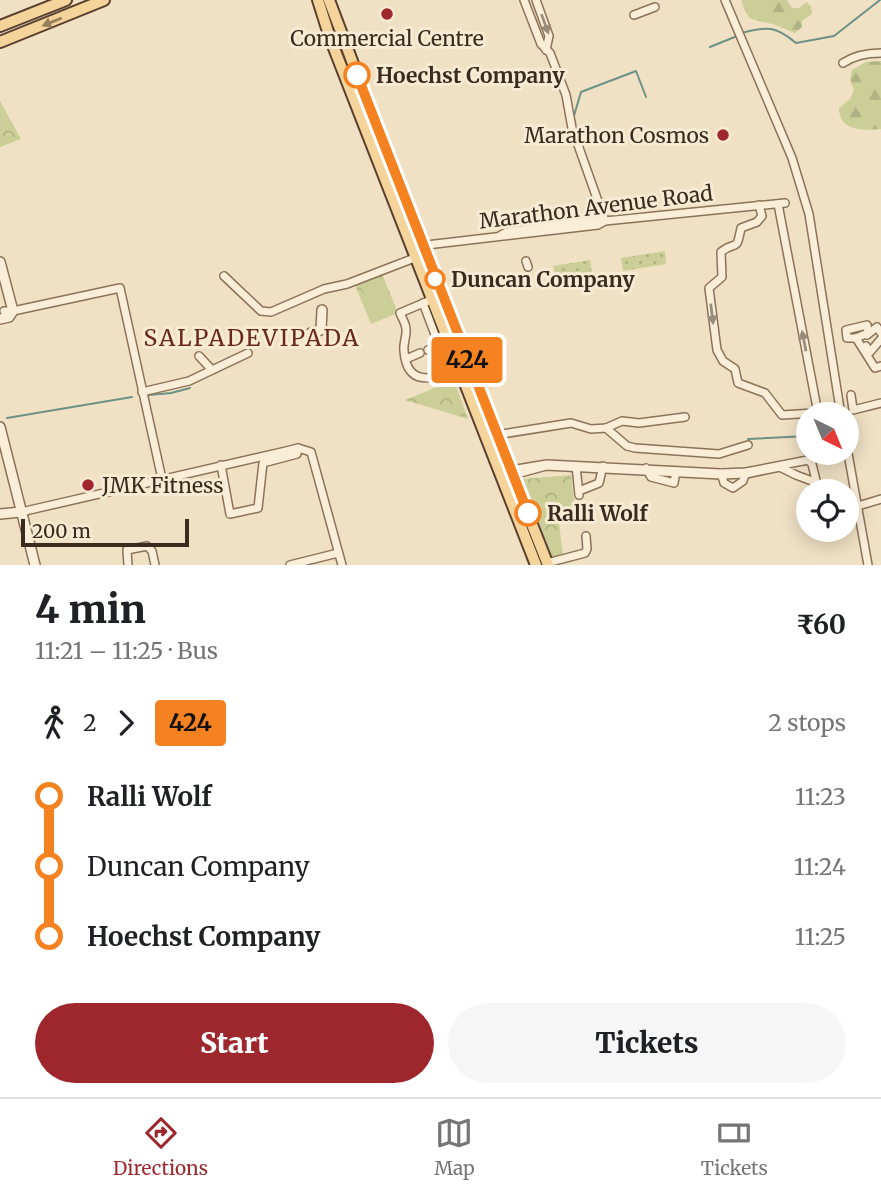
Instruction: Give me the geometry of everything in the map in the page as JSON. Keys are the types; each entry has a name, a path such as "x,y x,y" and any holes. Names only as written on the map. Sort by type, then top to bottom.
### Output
{"main road":[{"path":"0,26 66,0"},
{"path":"0,42 104,0"},
{"path":"323,1 330,38 512,473 543,564"},
{"path":"417,246 417,257 428,301 443,340 460,370 543,564"}],"street":[{"path":"524,0 541,44 566,95 572,128 604,221"},
{"path":"536,0 549,36 546,50"},
{"path":"725,0 792,158 809,214 818,257 839,402"},
{"path":"634,15 655,8"},
{"path":"843,63 865,53 881,53"},
{"name":"Marathon Avenue Road","path":"417,246 597,219 604,221 781,203 779,213"},
{"path":"759,205 762,216"},
{"path":"779,213 817,408 814,413 778,413 765,393 737,383 735,369 723,361 717,350 709,291 711,285 722,277 720,252 736,246 740,242 741,228 753,224 762,216 779,213"},
{"path":"224,276 261,311 271,312 324,289 347,284 417,257"},
{"path":"0,263 4,314"},
{"path":"0,284 6,306 4,314"},
{"path":"4,314 120,288 162,479"},
{"path":"428,301 400,313 407,331 404,341 410,370 426,379 460,370"},
{"path":"311,332 321,330 322,310"},
{"path":"859,340 877,327 881,333"},
{"path":"859,340 869,352 881,339"},
{"path":"406,359 443,340"},
{"path":"859,340 874,368 881,366"},
{"path":"142,392 189,381 247,353"},
{"path":"199,356 212,370"},
{"path":"851,395 853,410 881,402"},
{"path":"496,435 571,423 591,429 606,428 622,421 639,424 685,416"},
{"path":"0,427 36,565"},
{"path":"606,428 627,446 635,448 719,454 748,445"},
{"path":"221,465 230,514 258,508 263,463 297,454 298,448"},
{"path":"0,514 21,512 298,448 311,452 342,565"},
{"path":"512,473 544,466 746,473 808,460 813,466 816,480 793,474 781,466"},
{"path":"576,467 579,494 598,483 603,467"},
{"path":"646,469 651,477 674,487 676,471"},
{"path":"721,474 724,483 733,488 743,481 746,473"},
{"path":"859,506 881,499"},
{"path":"859,512 868,565"},
{"path":"543,564 585,553 586,536"},
{"path":"128,565 127,550 147,546 152,551 155,565"},
{"path":"290,565 338,554"}],"green space":[{"path":"741,0 787,0 792,8 799,8 806,2 811,6 812,14 802,21 802,27 795,33 750,18"},
{"path":"881,61 881,129 853,128 843,121 839,108 850,99 854,90 850,79 852,70 866,62"},
{"path":"0,101 21,139 0,147"},
{"path":"665,251 666,264 623,271 621,258"},
{"path":"590,260 592,274 556,280 553,266"},
{"path":"382,274 398,313 371,324 355,285"},
{"path":"382,278 396,311 375,320 361,287"},
{"path":"454,380 468,419 405,400"},
{"path":"571,475 575,510 558,514 563,556 552,557 523,479"}],"waterway":[{"path":"742,33 771,29 783,33 796,43 834,36 880,0"},
{"path":"710,47 737,36"},
{"path":"573,119 581,92 636,71 646,97"},
{"path":"149,395 190,388"},
{"path":"7,418 132,397"},
{"path":"748,439 796,437"}],"bus line":[{"name":"424","path":"357,75 528,513"}],"place":[{"name":"Commercial Centre","path":"387,14"},
{"name":"Hoechst Company","path":"357,75"},
{"name":"Marathon Cosmos","path":"723,135"},
{"name":"Duncan Company","path":"435,279"},
{"name":"JMK Fitness","path":"88,485"},
{"name":"Ralli Wolf","path":"528,513"}],"district":[{"name":"SALPADEVIPADA","path":"252,337"}]}
